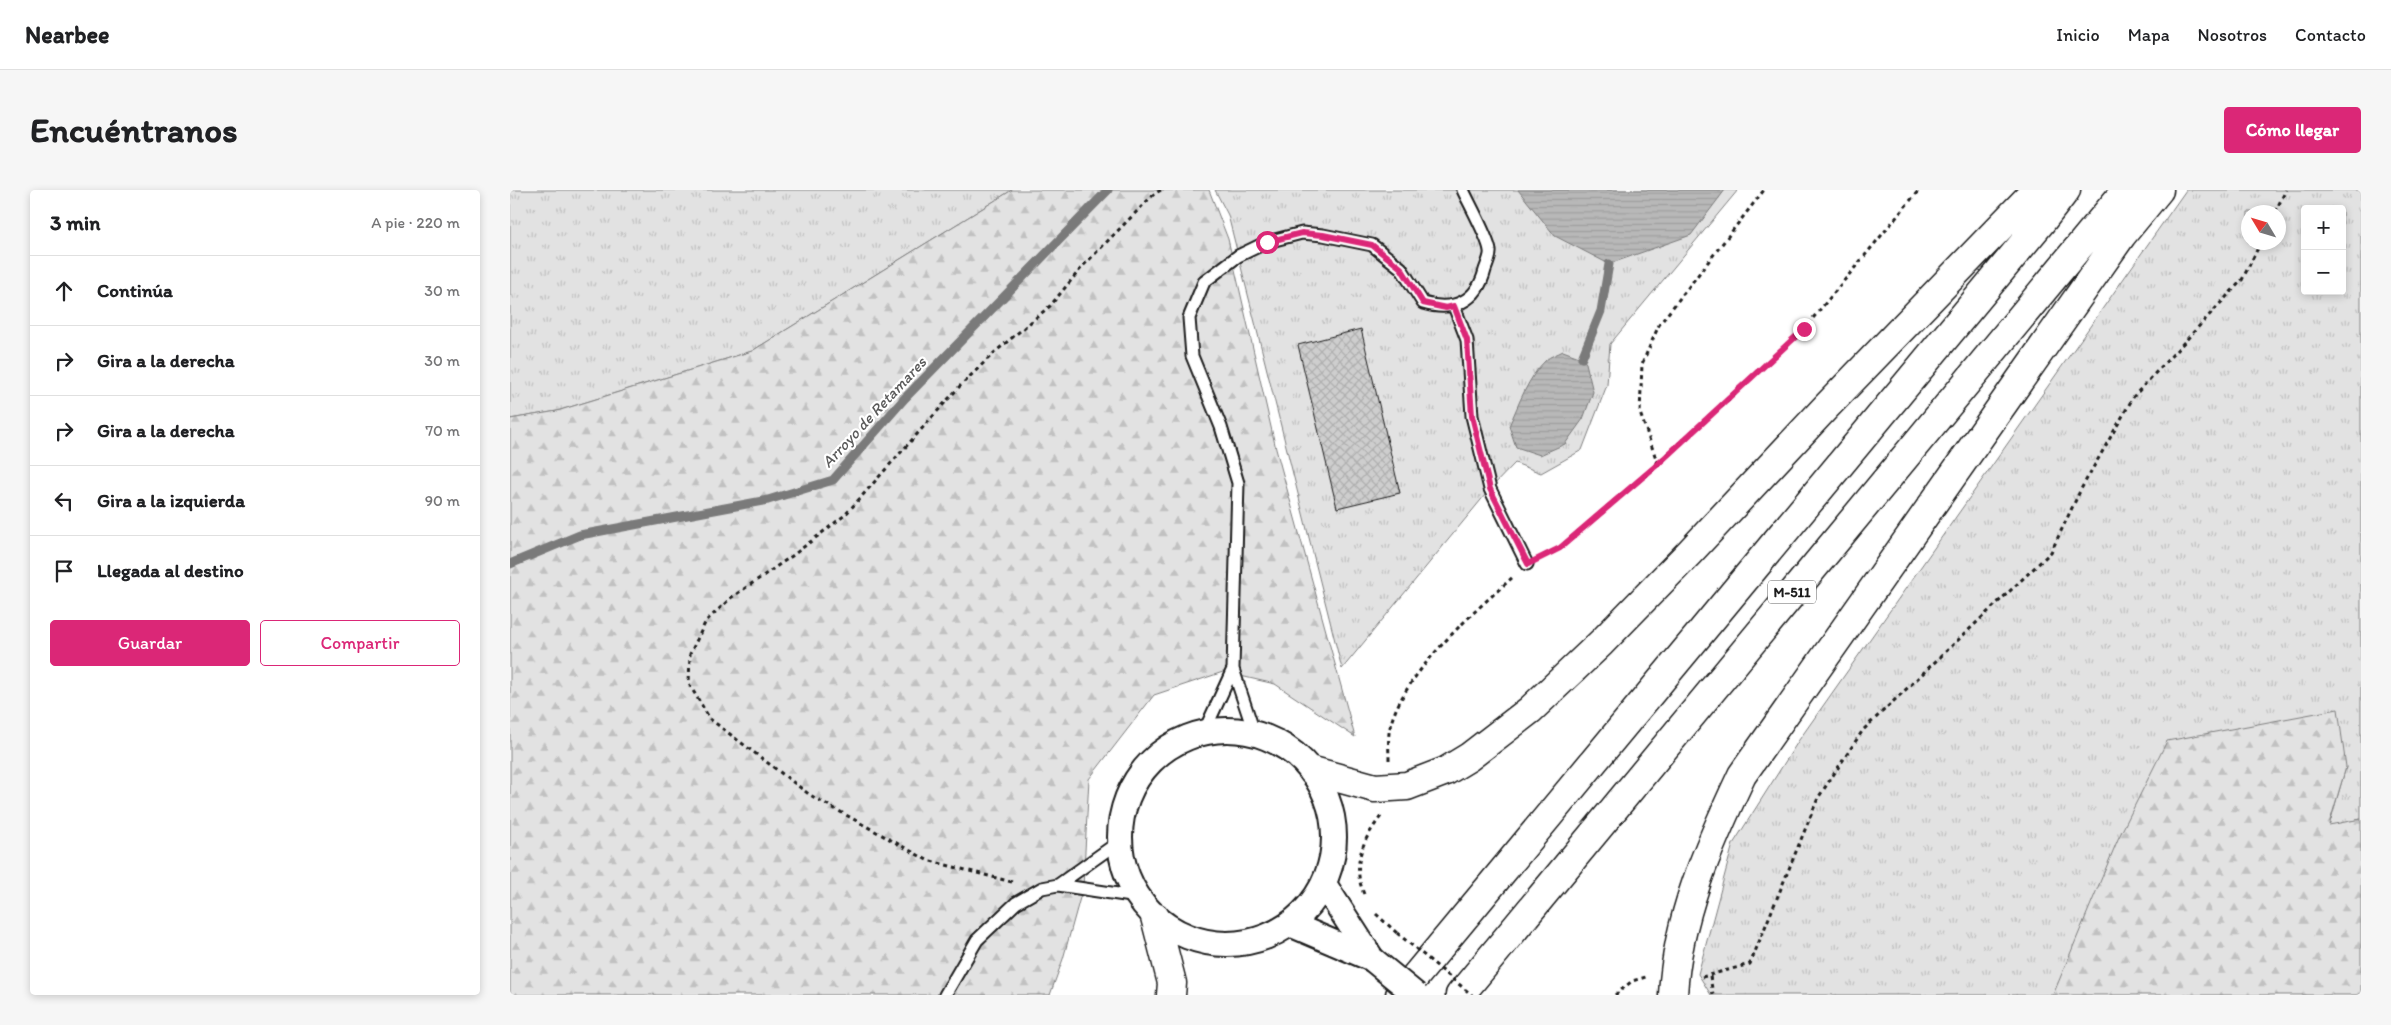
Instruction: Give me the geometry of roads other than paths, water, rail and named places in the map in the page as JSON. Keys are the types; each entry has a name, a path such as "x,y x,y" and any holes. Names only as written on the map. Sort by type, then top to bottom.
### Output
{"highway":[{"path":"1313,771 1359,785 1389,788 1407,786 1427,779 1469,757 1530,710 1565,679 1689,553 1826,407 2036,190"},
{"name":"M-511","path":"1400,995 2066,190"},
{"name":"M-511","path":"1460,995 2126,190"},
{"path":"1674,988 1690,896 1716,828 1742,775 2122,235 2159,190"},
{"path":"1147,907 1172,983 1172,995"}],"street":[{"path":"1229,729 1254,732 1287,747 1313,771 1327,797 1335,826 1334,856 1324,884 1310,906 1290,924 1269,936 1246,943 1221,944 1197,940 1175,931 1147,907 1129,879 1120,841 1122,816 1129,793 1142,771 1160,754 1180,740 1204,732 1229,729"},
{"path":"1324,884 1372,959"},
{"path":"1290,924 1372,959 1416,995"}],"lane":[{"path":"1254,732 1233,669 1238,483 1221,427 1192,356 1189,318 1204,282 1238,256 1267,242 1302,233 1323,235 1372,245 1401,268 1423,303 1446,308 1454,306 1468,299 1483,277 1490,251 1463,190"},
{"path":"1454,306 1467,340 1472,416 1490,489 1528,564"},
{"path":"1204,732 1233,669"},
{"path":"1058,886 1120,841"},
{"path":"945,995 977,940 1016,903 1042,888 1058,886 1147,907"}],"waterway":[{"name":"Arroyo de Retamares","path":"510,564 580,535 768,500 833,480 905,398 1108,190"},
{"path":"1582,358 1601,311 1609,264"}]}
